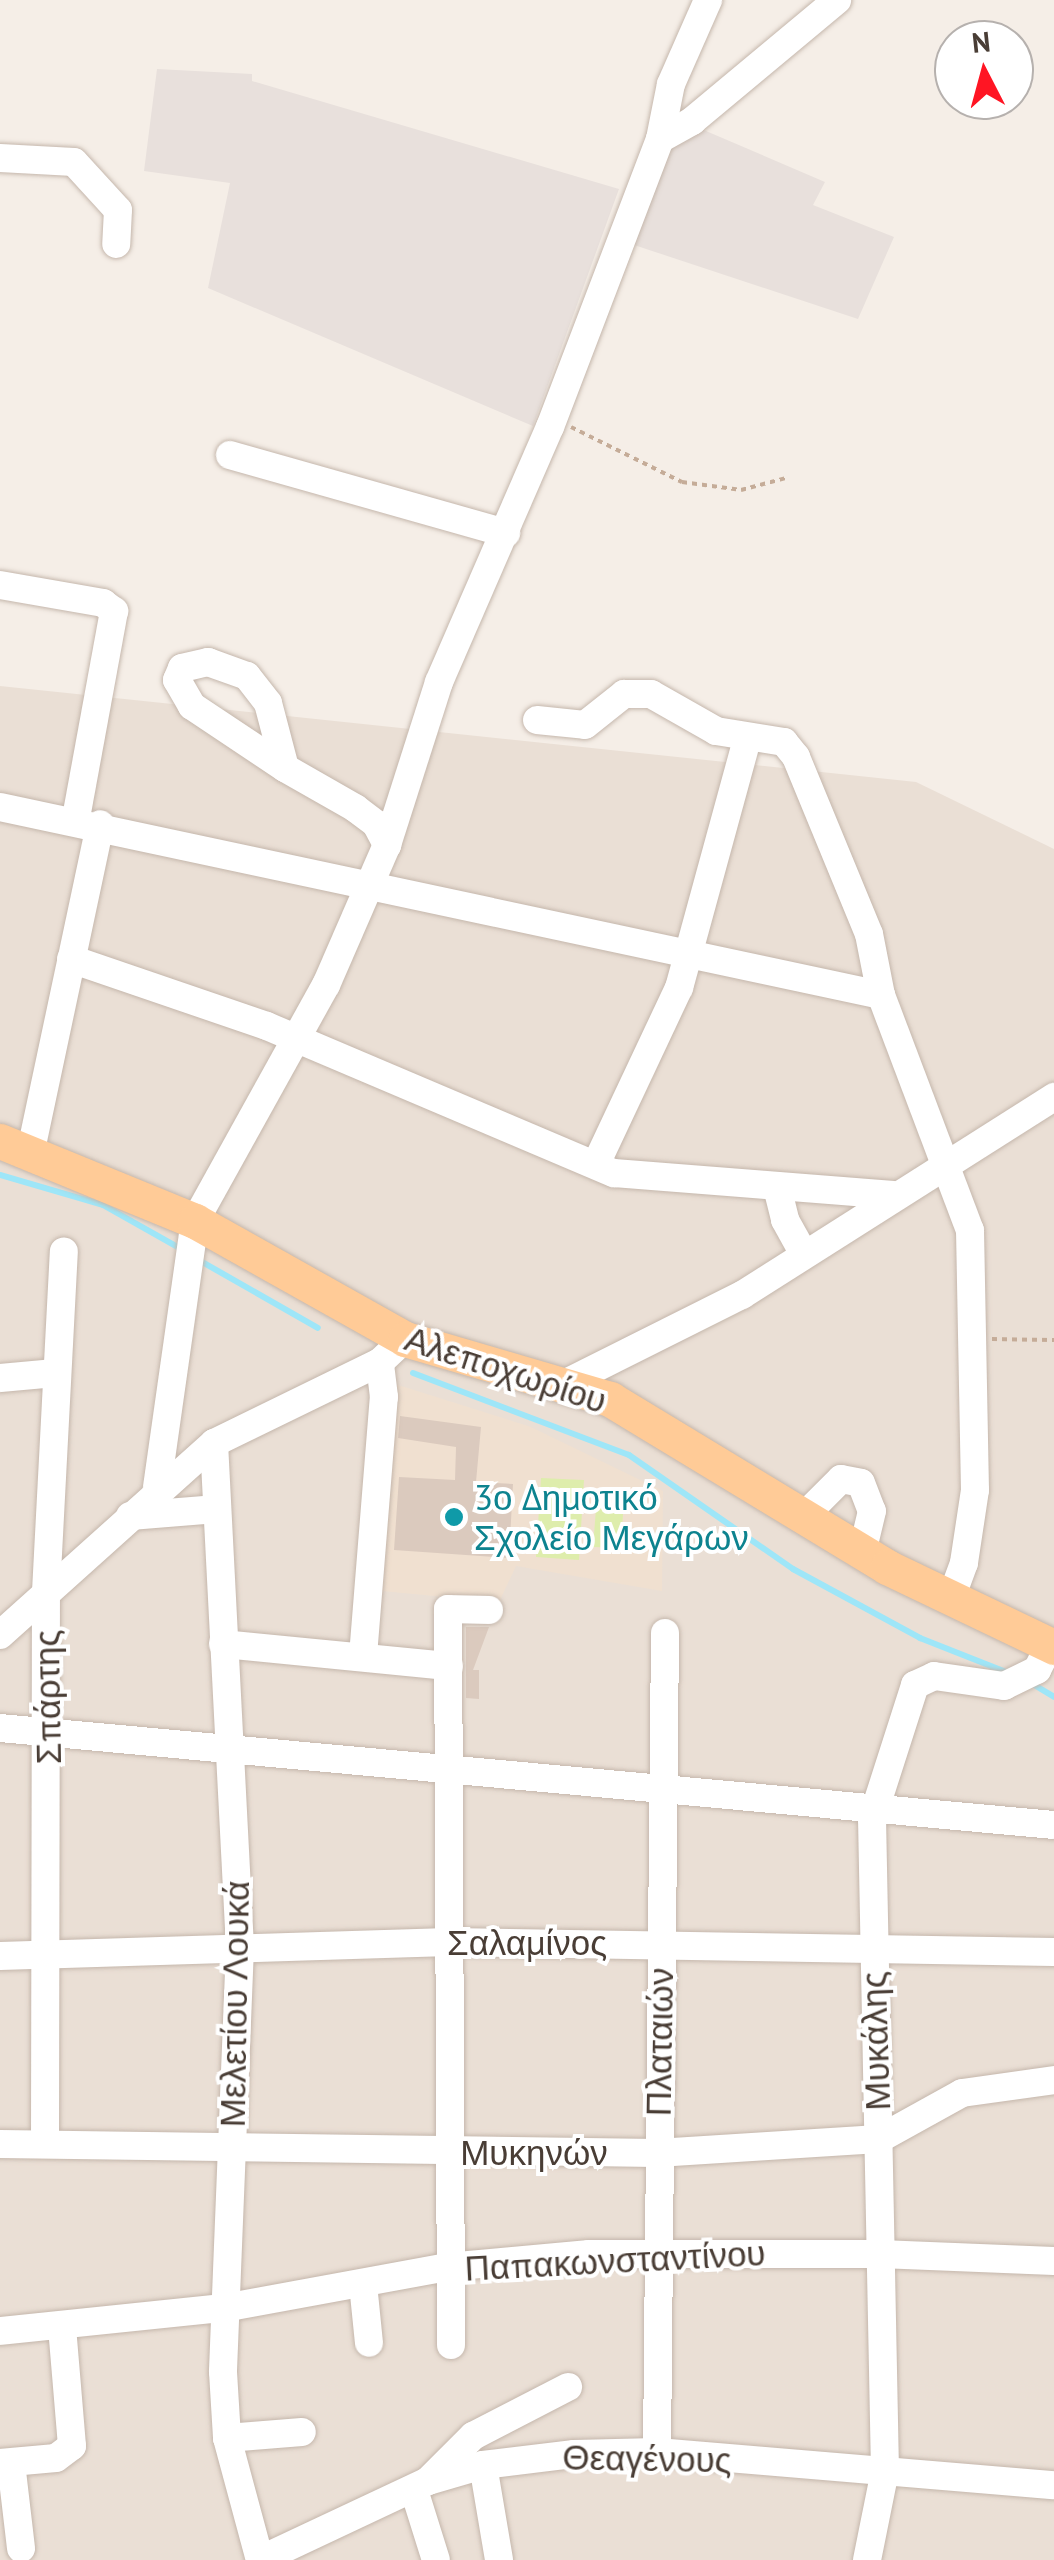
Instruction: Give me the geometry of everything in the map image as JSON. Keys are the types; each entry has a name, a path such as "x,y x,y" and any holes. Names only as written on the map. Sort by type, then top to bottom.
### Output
{"main road":[{"name":"Αλεποχωρίου","path":"15,1145 193,1226 392,1350 566,1383 681,1438 862,1553 950,1601 1052,1646"}],"street":[{"path":"660,140 692,121 837,0"},
{"path":"158,1487 184,1264 193,1226 334,969 366,885 387,845 439,682 553,419 660,140 671,84 705,1"},
{"path":"0,158 74,162 118,210 116,244"},
{"path":"230,455 506,533"},
{"path":"0,585 103,603 114,611 71,959 15,1145"},
{"path":"537,720 584,725 612,701 637,692 747,739 790,748 869,934 881,995 970,1230 973,1521 950,1601"},
{"path":"596,1164 668,1016 747,739"},
{"path":"285,768 355,808 376,824 387,845"},
{"path":"0,807 88,822 881,995"},
{"path":"71,959 294,1040 636,1177 894,1195"},
{"path":"566,1383 742,1294 1054,1097"},
{"path":"777,1186 804,1254"},
{"name":"Σπάρτης","path":"45,2144 49,1950 46,1592 64,1252"},
{"path":"0,1635 158,1487 214,1443 392,1350"},
{"path":"363,1656 384,1397 392,1350"},
{"path":"0,1378 55,1374"},
{"name":"Μελετίου Λουκά","path":"214,1443 240,1946 224,2308 227,2438 260,2560"},
{"path":"802,1518 840,1479 861,1483 872,1511 862,1553"},
{"path":"130,1516 217,1509"},
{"path":"451,2345 448,1610 489,1610"},
{"name":"Πλαταιών","path":"658,2452 657,2153 666,1632"},
{"path":"224,1644 449,1666"},
{"name":"Μυκάλης","path":"867,2560 885,2471 869,1848 876,1804 915,1685 934,1676 1004,1686 1036,1670 1052,1646"},
{"path":"0,1728 876,1804 1054,1824"},
{"name":"Σαλαμίνος","path":"0,1956 49,1950 660,1941 871,1950 1054,1952"},
{"name":"Μυκηνών","path":"0,2144 657,2153 879,2139 962,2093 1054,2080"},
{"name":"Παπακωνσταντίνου","path":"0,2331 224,2308 448,2267 658,2250 1054,2262"},
{"path":"363,2284 369,2343"},
{"path":"21,2548 6,2463 56,2458 72,2446 62,2326"},
{"path":"436,2560 421,2485 473,2436 568,2387"},
{"path":"227,2438 302,2432"},
{"name":"Θεαγένους","path":"260,2560 421,2485 482,2465 658,2452 1054,2484"},
{"path":"482,2465 499,2560"}],"path":[{"path":"553,419 628,450 682,482 741,490 786,478"},
{"path":"972,1339 1054,1340"}],"shaded area":[{"path":"157,69 252,74 252,81 619,189 533,426 208,288 230,183 144,171"},
{"path":"699,128 825,182 813,205 894,237 858,319 628,243 662,151"},
{"path":"0,686 916,782 1054,849 1054,2560 0,2560"},
{"path":"395,1384 531,1427 663,1491 662,1591 516,1566 499,1602 382,1591"}],"green space":[{"path":"541,1478 584,1480 579,1560 536,1557"},
{"path":"597,1496 624,1497 621,1548 593,1547"}],"building":[{"name":"3ο Δημοτικό Σχολείο Μεγάρων","path":"400,1416 481,1427 476,1482 513,1484 509,1558 394,1550 399,1477 455,1480 456,1447 398,1438"},
{"path":"466,1627 489,1627 473,1670 479,1670 479,1699 466,1698"}],"waterway":[{"path":"0,1175 103,1205 183,1250"},
{"path":"197,1259 318,1328"},
{"path":"413,1373 629,1455 793,1569 920,1638 1011,1674"},
{"path":"1031,1683 1054,1697"}],"place":[{"name":"3ο Δημοτικό Σχολείο Μεγάρων","path":"454,1517"}]}
